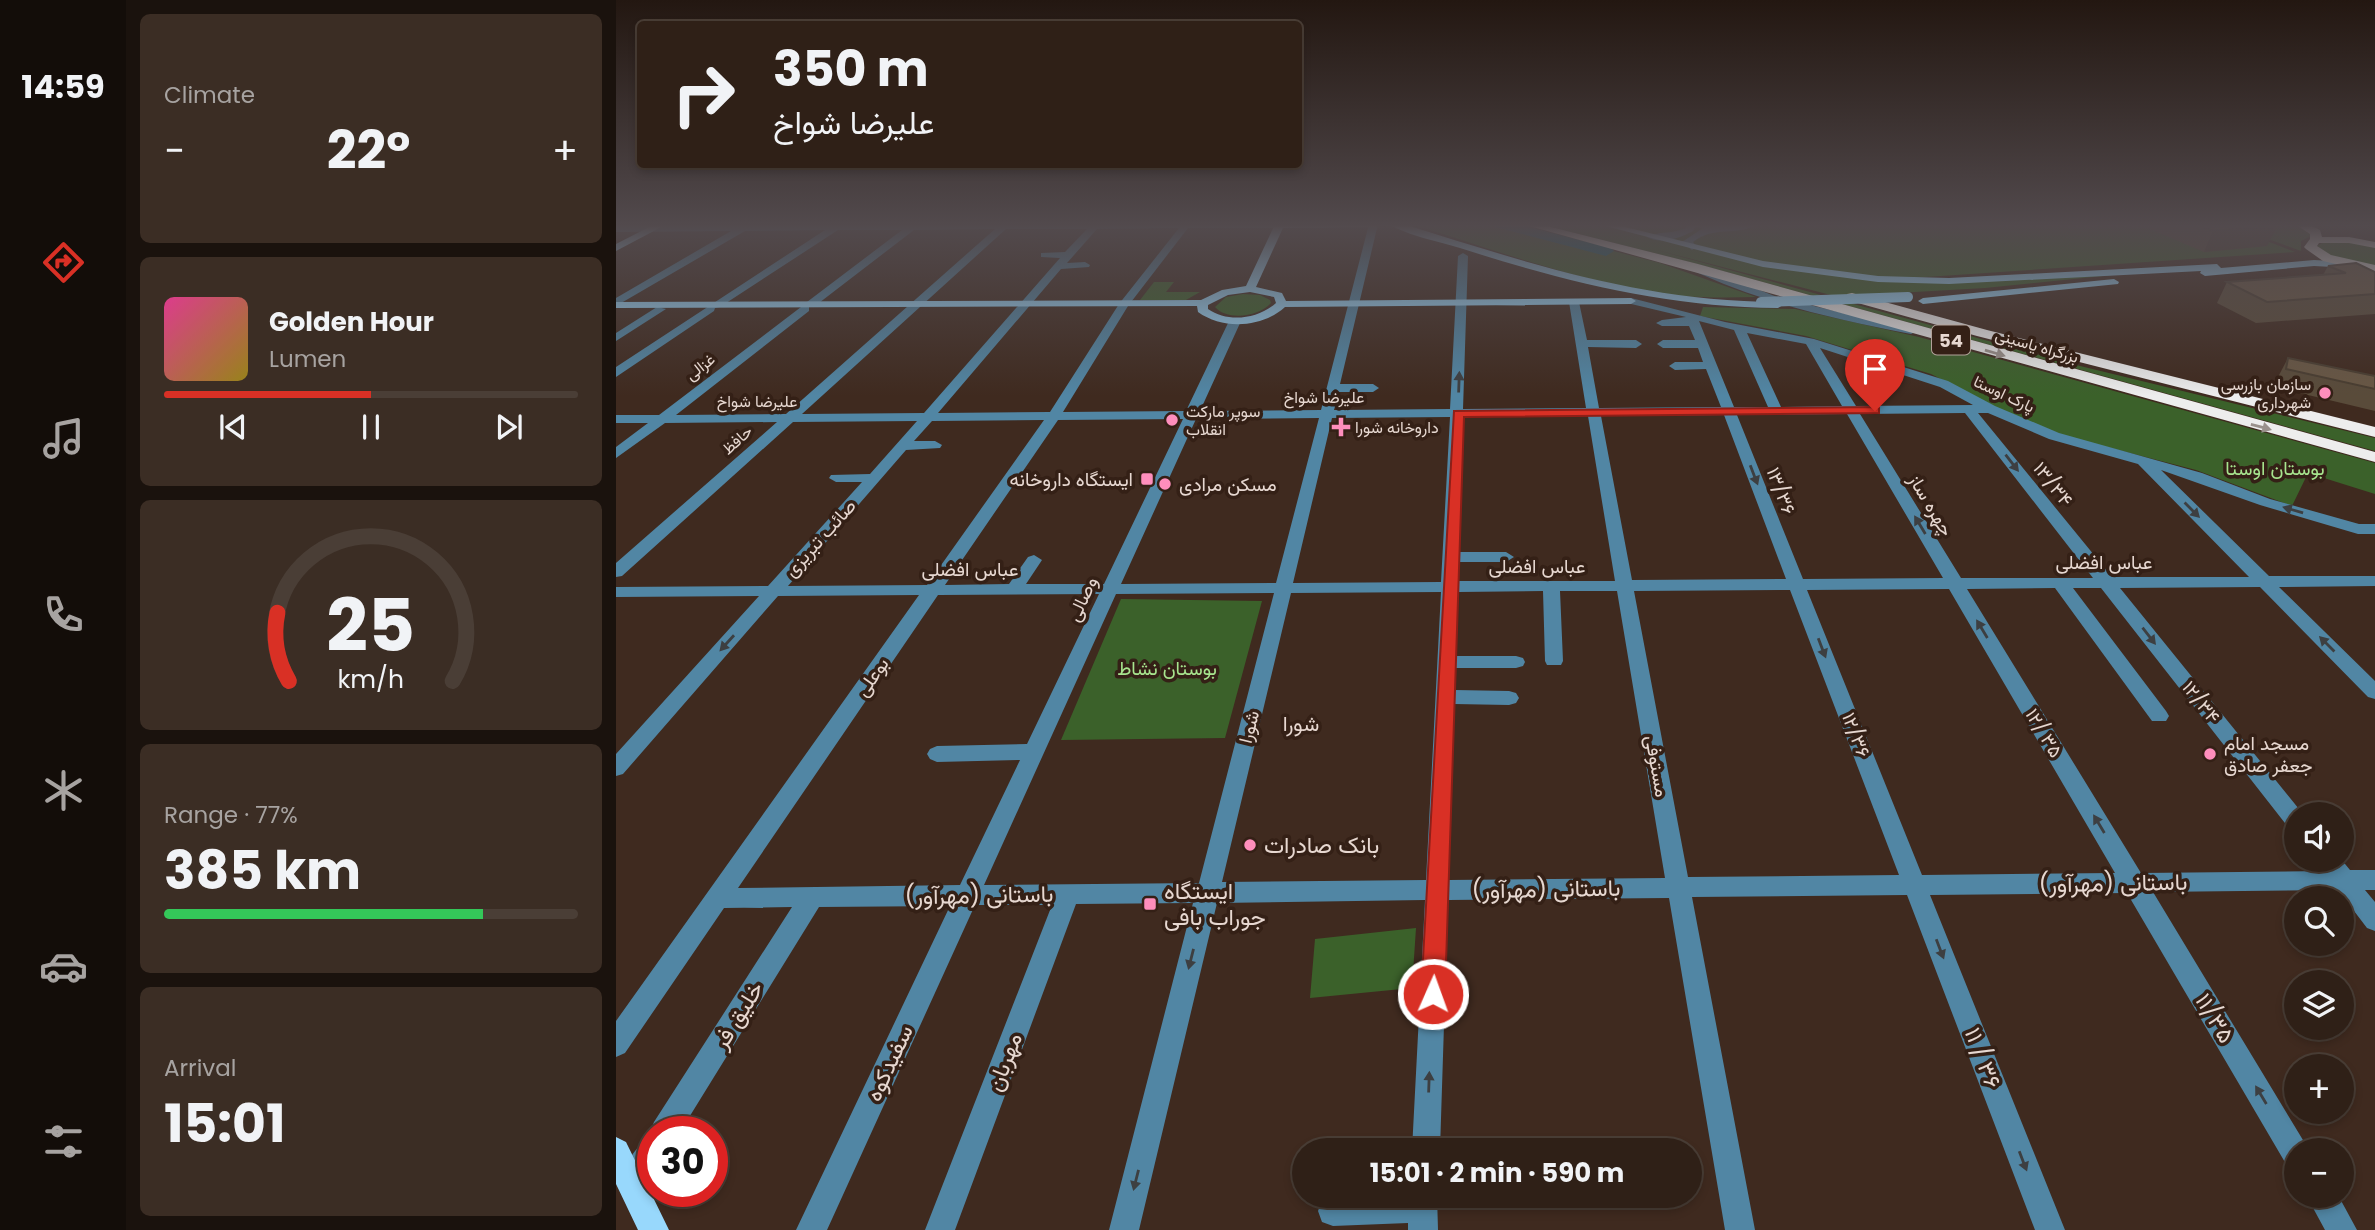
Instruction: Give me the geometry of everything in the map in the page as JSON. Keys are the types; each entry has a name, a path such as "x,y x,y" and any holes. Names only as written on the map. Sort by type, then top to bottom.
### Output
{"highway":[{"name":"بزرگراه یاسینی","path":"1744,281 2375,457"},
{"name":"بزرگراه یاسینی","path":"1793,281 2115,367 2375,432"},
{"path":"2115,367 2156,372 2375,423"}],"main road":[{"path":"1250,289 1254,281"},
{"path":"1569,281 1631,301"},
{"path":"1586,281 1615,290 1707,304 1778,306 1923,301 2076,281"},
{"path":"1595,281 1617,288 1693,299 1760,302 1908,297 2069,281"},
{"path":"616,306 1202,304 1226,292 1250,289 1278,295 1282,304"},
{"path":"1282,304 1631,301"},
{"path":"1202,304 1206,314 1212,317 1235,320 1260,317 1278,309 1282,304"},
{"path":"616,306 661,309 713,307"},
{"path":"616,1152 654,1230"}],"street":[{"path":"616,306 656,281"},
{"path":"616,373 753,281"},
{"name":"غزالی","path":"616,454 841,281"},
{"name":"حافظ","path":"616,572 942,281"},
{"name":"صائب تبریزی","path":"616,768 927,418 1044,281"},
{"name":"بوعلی","path":"616,1044 1053,417 1125,304 1142,281"},
{"name":"شورا","path":"1124,1230 1360,281"},
{"path":"1427,1138 1462,281"},
{"name":"پارک اوستا","path":"1631,301 1700,339 1739,328 1810,341 1944,384 1990,409 2054,436 2197,476 2265,502 2367,529"},
{"name":"مستوفی","path":"1574,302 1740,1230"},
{"path":"616,338 661,309"},
{"name":"وصالی","path":"967,896 1235,320"},
{"path":"1739,328 1776,411"},
{"path":"1666,344 1700,339"},
{"path":"1666,344 1700,339"},
{"path":"1666,344 1700,339"},
{"name":"۱۳/۳۶","path":"1700,339 1797,585"},
{"name":"چهره ساز","path":"1810,341 1955,584"},
{"path":"1582,349 1634,349"},
{"path":"1332,388 1373,388"},
{"name":"علیرضا شواخ","path":"616,419 1990,409"},
{"name":"۱۳/۳۴","path":"1969,410 2107,583"},
{"path":"902,446 935,445"},
{"path":"2144,462 2375,692"},
{"path":"836,478 874,478"},
{"path":"2367,529 2375,542"},
{"path":"1452,557 1507,557"},
{"path":"1014,590 1034,561"},
{"name":"عباس افضلی","path":"616,592 2375,581"},
{"path":"2060,583 2159,716"},
{"name":"۱۲/۳۴","path":"2107,583 2284,806"},
{"name":"۱۲/ ۳۵","path":"1955,584 2134,883"},
{"name":"۱۲/۳۶","path":"1797,585 1915,885"},
{"path":"1551,587 1554,661"},
{"path":"1447,662 1516,662"},
{"path":"1446,697 1509,698"},
{"path":"937,754 1034,752"},
{"path":"2338,872 2375,920"},
{"name":"باستانی (مهرآور)","path":"718,898 2375,880"},
{"name":"۱۱/۳۵","path":"2134,883 2286,1138"},
{"name":"۱۱ / ۳۶","path":"1915,885 2050,1230"},
{"name":"مهربان","path":"940,1230 1068,894"},
{"name":"سفیدکوه","path":"811,1230 967,896"},
{"name":"خلیق فر","path":"674,1116 812,897"},
{"path":"632,1185 637,1177"},
{"path":"2329,1208 2342,1230"},
{"path":"1333,1210 1424,1211"}],"green space":[{"path":"1599,281 1712,281 1756,297 1667,295"},
{"path":"1760,281 1771,281 2072,364 2375,438 2375,451"},
{"path":"1778,281 2050,281 1862,295 1850,300"},
{"path":"1154,282 1174,282 1166,292 1200,292 1186,300 1140,300"},
{"path":"1260,295 1271,303 1259,312 1235,316 1215,307 1226,297"},
{"name":"بوستان اوستا","path":"1703,307 1795,309 1919,337 2375,463 2375,494 2308,473 2292,506 2196,470 2068,437 2009,414 1931,374 1806,336 1700,316"},
{"name":"بوستان نشاط","path":"1121,599 1262,601 1225,738 1061,740"},
{"path":"1416,928 1412,988 1310,998 1315,939"}],"building":[{"path":"2375,281 2375,294 2267,302 2227,282"},
{"path":"2288,358 2375,376 2375,389 2286,369"}],"place":[{"name":"سازمان بازرسی شهرداری","path":"2325,393"},
{"name":"سوپر مارکت انقلاب","path":"1172,420"},
{"name":"داروخانه شورا","path":"1341,427"},
{"name":"ایستگاه داروخانه","path":"1147,479"},
{"name":"مسکن مرادی","path":"1165,484"},
{"name":"مسجد امام جعفر صادق","path":"2210,754"},
{"name":"بانک صادرات","path":"1250,845"},
{"name":"ایستگاه جوراب بافی","path":"1150,904"}],"district":[{"name":"شورا","path":"1301,723"}],"route":[{"path":"1433,994 1458,414 1875,411"}]}
